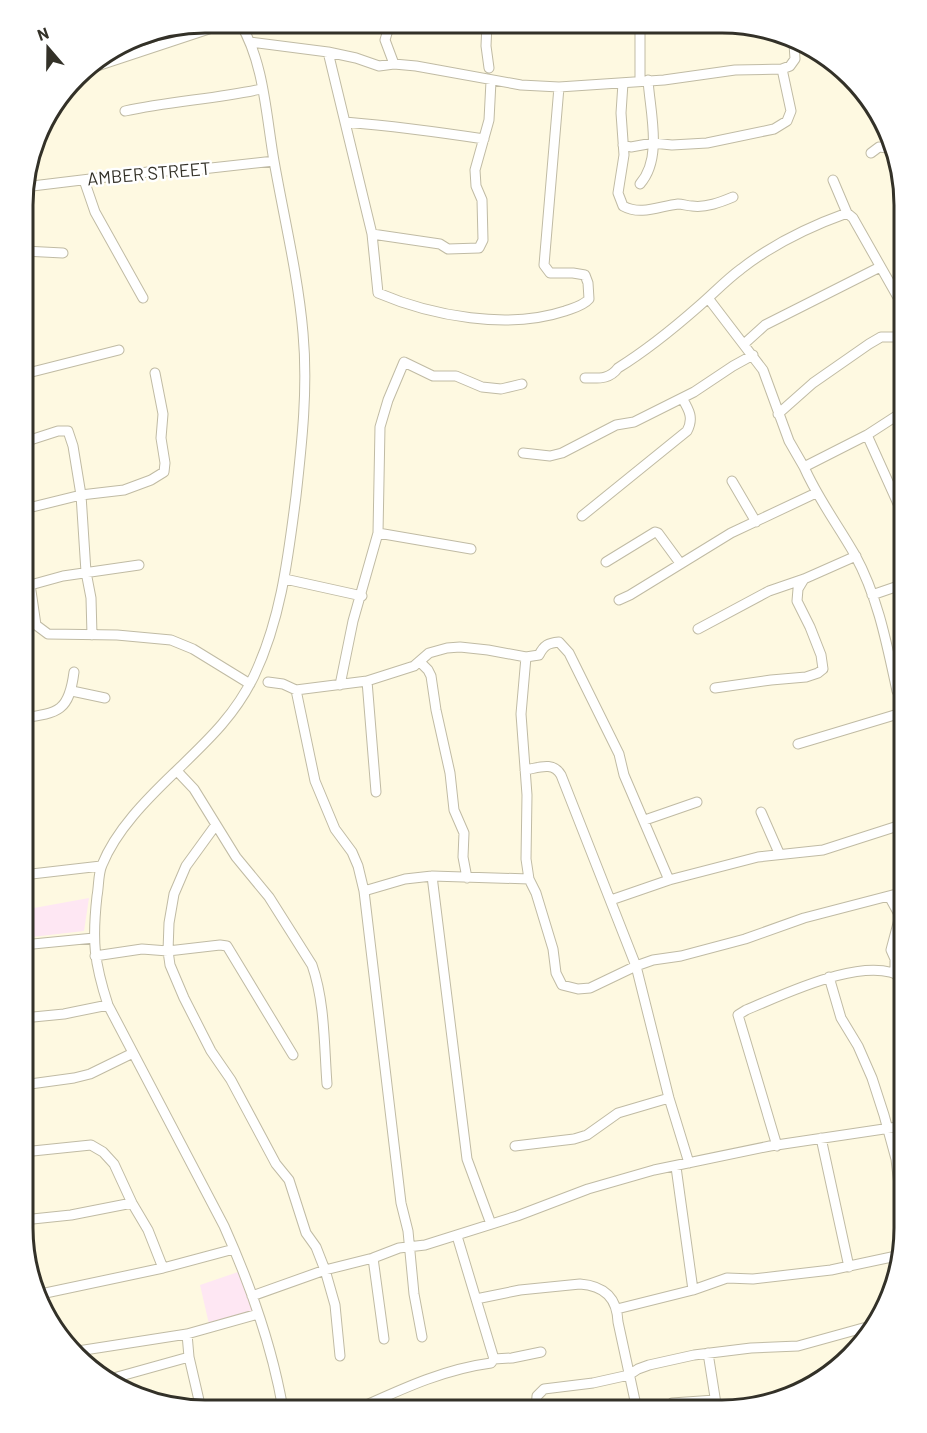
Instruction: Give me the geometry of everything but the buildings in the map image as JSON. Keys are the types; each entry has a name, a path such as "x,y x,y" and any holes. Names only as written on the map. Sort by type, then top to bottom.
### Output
{"street":[{"path":"245,33 250,42 261,89 303,331 306,396 285,579 268,642 238,706 197,752 156,790 124,829 101,866 94,938 98,973 108,1005 234,1249 258,1314 281,1400"},
{"path":"387,33 385,40 394,64"},
{"path":"487,33 489,68"},
{"path":"640,184 648,170 653,143 653,124 644,81 641,33"},
{"path":"112,61 193,34"},
{"path":"250,42 328,52 379,66 394,64 427,68 491,81 540,87 664,80 735,70 782,69 790,66 795,59 794,49"},
{"path":"328,52 372,234 378,293 402,304 473,318 534,319 548,317 585,303 589,299 590,293 585,275 550,273 544,265 559,87"},
{"path":"624,145 695,144 781,126 787,121 791,111 782,69"},
{"path":"372,234 440,244 448,249 479,248 483,240 482,200 475,178 475,170 490,109 491,81"},
{"path":"623,83 621,113 624,145 618,194 621,203 626,208 636,210 681,204 709,205 733,197"},
{"path":"125,111 261,89"},
{"path":"345,122 397,126 424,132 484,139"},
{"path":"871,153 879,147 884,148"},
{"name":"AMBER STREET","path":"34,187 148,172 274,161"},
{"path":"84,180 95,212 143,298"},
{"path":"833,180 847,213 853,218 894,291"},
{"path":"585,378 606,378 614,373 708,298 738,270 771,247 804,230 847,213"},
{"path":"33,252 63,253"},
{"path":"744,344 765,325 880,267"},
{"path":"708,298 753,355 766,377 789,441 816,493 856,556 883,624 894,679"},
{"path":"778,414 813,383 869,344 880,338 894,337"},
{"path":"33,372 119,350"},
{"path":"523,453 550,456 562,453 616,425 634,422 682,398 753,355"},
{"path":"340,685 353,621 362,596 378,533 381,427 388,400 404,362 433,376 456,376 482,387 501,388 522,384"},
{"path":"33,507 81,495 124,490 151,480 164,472 161,438 163,414 155,373"},
{"path":"582,516 687,431 692,423 690,412 682,398"},
{"path":"804,467 867,435 894,417"},
{"path":"33,438 58,431 68,431 73,446 81,495 86,572 91,598 92,635"},
{"path":"867,435 894,495"},
{"path":"732,482 756,522"},
{"path":"619,600 731,533 816,493"},
{"path":"606,562 655,532 680,563"},
{"path":"378,533 471,549"},
{"path":"698,629 769,591 804,579 856,556"},
{"path":"33,583 86,572 139,565"},
{"path":"285,579 362,596"},
{"path":"715,688 806,677 822,669 821,655 797,601 798,589 804,579"},
{"path":"872,595 894,587"},
{"path":"33,610 36,625 43,632 53,635 163,639 181,643 250,684"},
{"path":"268,682 283,684 296,690 340,685 367,681 420,662 429,653 447,648 460,647 526,657 539,655 543,646 559,642 569,653 619,754 624,776 645,820 669,880"},
{"path":"526,657 521,714 527,795 526,860 529,879 536,893 553,949 556,973 562,985 578,989 590,988 636,966 745,939 804,918 894,895"},
{"path":"420,662 431,676 450,773 453,810 464,832 463,857 467,878"},
{"path":"33,717 51,714 63,706 72,691 74,672"},
{"path":"367,681 376,792"},
{"path":"296,690 315,781 335,829 352,852 364,891 401,1203 411,1246 414,1294 422,1337"},
{"path":"72,691 105,698"},
{"path":"798,744 894,715"},
{"path":"525,770 551,766 558,769 636,966 669,1098 689,1163"},
{"path":"177,771 194,789 215,826 236,857 269,897 312,965 322,1016 327,1084"},
{"path":"645,820 697,802"},
{"path":"761,812 779,853"},
{"path":"215,826 178,881 169,923 170,965 184,998 212,1051 231,1080 276,1164 289,1180 306,1233 316,1247 325,1270 335,1305 340,1356"},
{"path":"611,900 669,880 759,856 823,850 894,827"},
{"path":"33,874 101,866"},
{"path":"364,891 405,879 432,876 529,879"},
{"path":"432,876 467,1159 491,1224"},
{"path":"889,896 894,905"},
{"path":"33,944 94,938"},
{"path":"894,939 891,950 894,957"},
{"path":"95,956 142,949 168,951 220,945 230,948 293,1055"},
{"path":"777,1146 738,1015 829,977 878,970 894,974"},
{"path":"829,977 842,1018 872,1078 894,1153"},
{"path":"33,1017 64,1014 108,1005"},
{"path":"33,1083 82,1076 133,1053"},
{"path":"515,1146 574,1139 587,1135 618,1113 669,1098"},
{"path":"252,1296 325,1270 373,1258 399,1248 424,1245 457,1236 588,1189 644,1172 748,1150 894,1127"},
{"path":"821,1138 849,1267"},
{"path":"33,1151 91,1145 103,1152 114,1164 132,1203 148,1230 163,1268"},
{"path":"676,1167 693,1290"},
{"path":"33,1219 71,1215 132,1203"},
{"path":"457,1236 494,1359"},
{"path":"46,1293 163,1268 234,1249"},
{"path":"617,1309 693,1290 727,1278 753,1279 849,1267 892,1257"},
{"path":"373,1258 384,1340"},
{"path":"476,1299 520,1290 580,1284 603,1290 611,1296 617,1309 635,1400"},
{"path":"83,1350 187,1334 258,1314"},
{"path":"537,1400 537,1396 544,1389 593,1383 629,1375 649,1365 708,1353 798,1346 861,1329"},
{"path":"187,1334 189,1356 199,1400"},
{"path":"378,1400 429,1378 462,1367 491,1363 494,1359 541,1352"},
{"path":"708,1353 714,1400"},
{"path":"118,1377 189,1356"}],"shaded area":[{"path":"89,898 84,931 33,937 33,908"},
{"path":"238,1272 254,1311 209,1324 200,1285"}]}
